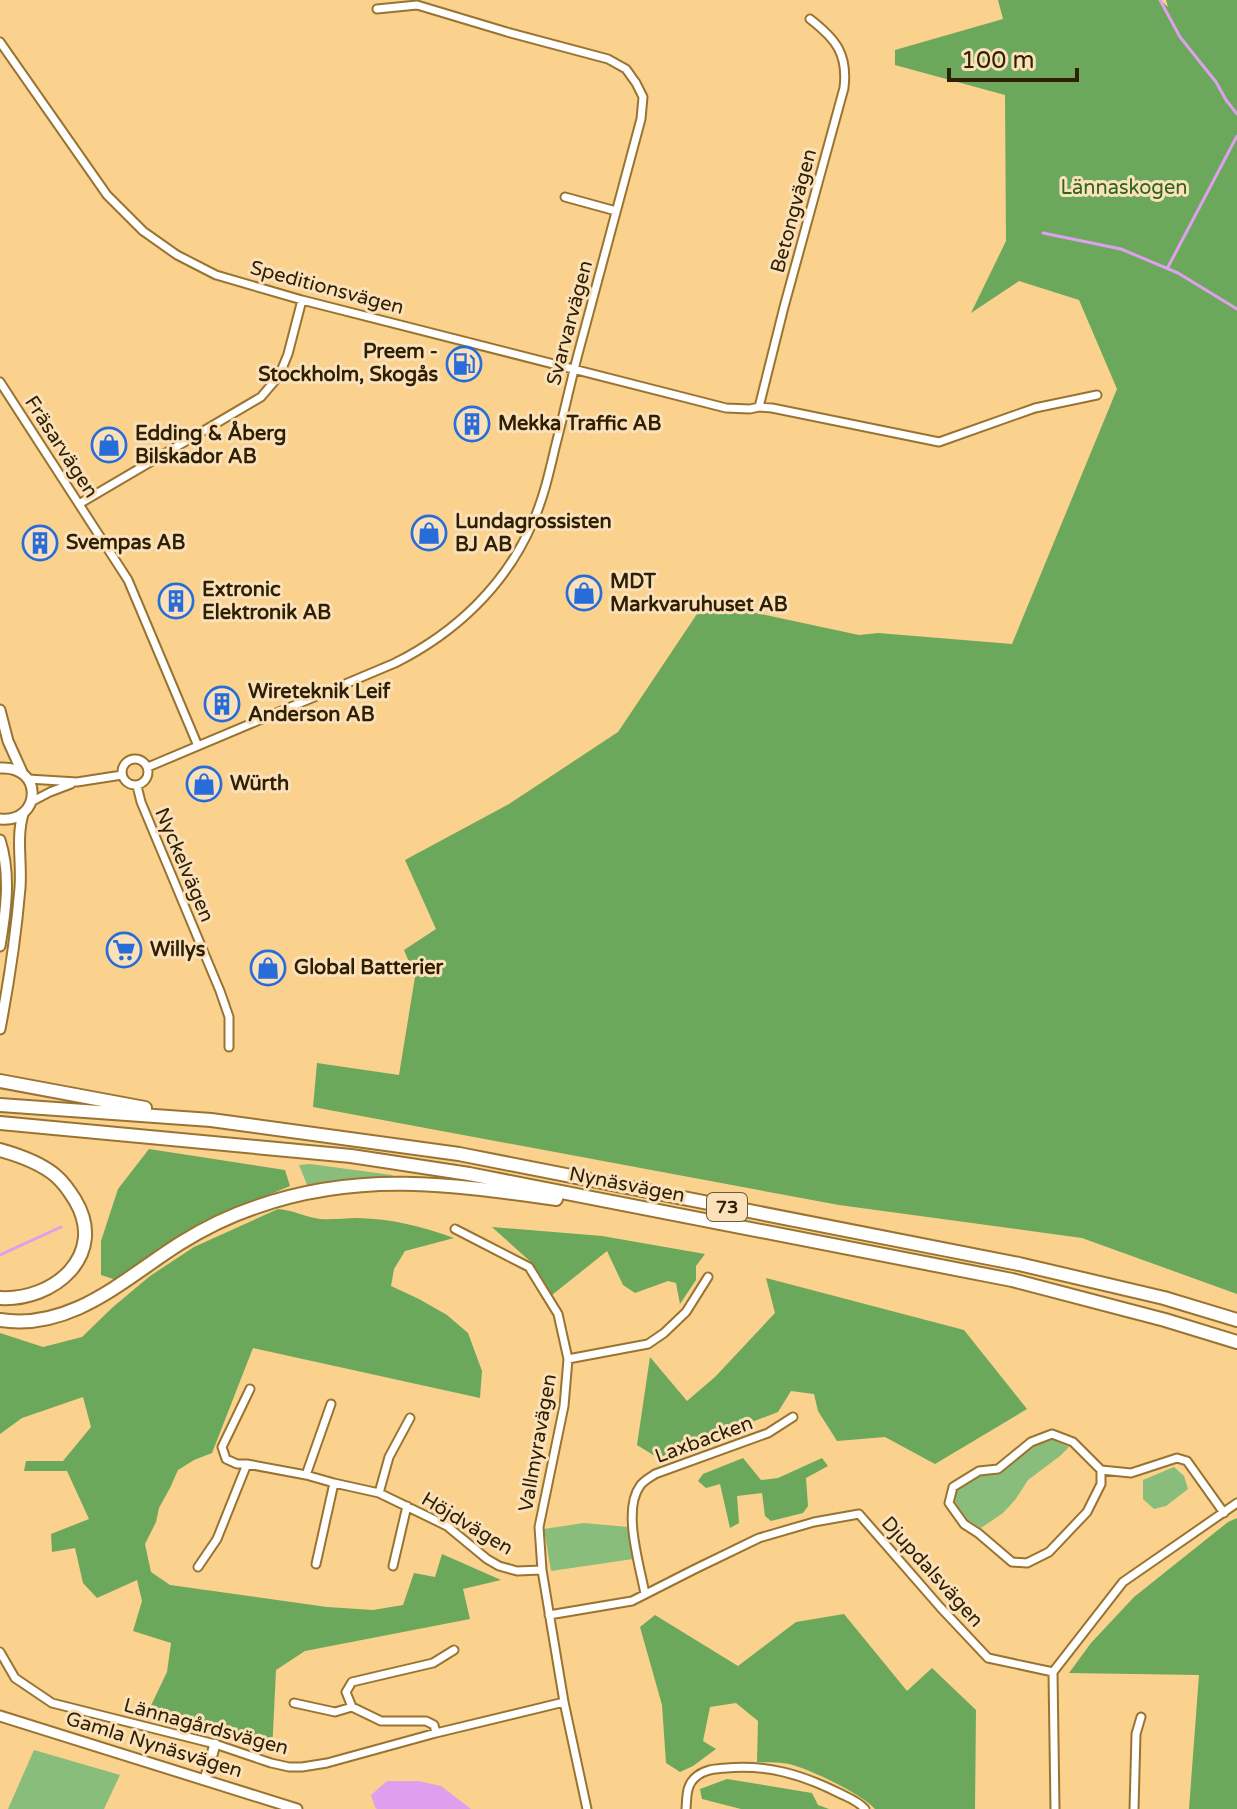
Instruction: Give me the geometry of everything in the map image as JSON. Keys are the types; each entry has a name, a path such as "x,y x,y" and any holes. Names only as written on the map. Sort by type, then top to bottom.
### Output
{"highway":[{"path":"0,1081 211,1120"},
{"name":"Nynäsvägen","path":"0,1105 211,1120 459,1154 1019,1264 1164,1298 1237,1320"},
{"name":"Nynäsvägen","path":"0,1123 351,1156 469,1174 1012,1280 1237,1342"},
{"path":"0,1150 35,1163 56,1176 80,1209 84,1226 84,1243 77,1262 65,1277 34,1295 0,1298"},
{"path":"0,1320 56,1318 97,1300 182,1242 230,1217 296,1195 331,1188 427,1183 666,1213"}],"street":[{"name":"Svarvarvägen","path":"148,767 420,651 454,627 499,579 532,524 546,487 641,119 643,97 626,69 608,59 417,5 377,9"},
{"name":"Betongvägen","path":"759,407 844,88 844,59 826,31 810,19"},
{"name":"Speditionsvägen","path":"0,42 107,195 143,231 177,255 216,275 722,408 759,407"},
{"path":"565,197 616,211"},
{"path":"79,504 261,397 279,376 302,300"},
{"name":"Fräsarvägen","path":"0,382 132,588 198,746"},
{"path":"759,407 939,442 1035,408 1097,395"},
{"path":"0,710 8,741 33,794 20,826 21,884 0,1029"},
{"path":"130,760 142,760 148,767 146,781 137,786 128,784 122,775 122,767 130,760"},
{"path":"0,768 9,767 25,776 77,782"},
{"path":"31,802 77,782 122,775"},
{"name":"Nyckelvägen","path":"137,786 220,991 229,1017 229,1047"},
{"path":"0,819 14,819 23,814"},
{"path":"0,840 7,883 0,946"},
{"name":"Vallmyravägen","path":"455,1229 529,1267 558,1314 568,1359 564,1406 539,1527 549,1615 587,1809"},
{"path":"568,1359 648,1344 686,1312 708,1277"},
{"path":"198,1567 217,1539 247,1464 226,1459 222,1447 250,1389"},
{"path":"306,1475 331,1404"},
{"name":"Laxbacken","path":"645,1594 633,1528 632,1504 640,1485 655,1474 768,1433 793,1417"},
{"path":"379,1493 389,1457 410,1418"},
{"path":"1101,1470 1101,1484 1087,1512 1049,1552 1027,1563 1012,1562 964,1524 949,1503 953,1487 979,1471 998,1469 1031,1442 1052,1434 1073,1442 1101,1470 1131,1473 1177,1458 1187,1461 1224,1513"},
{"name":"Höjdvägen","path":"247,1464 379,1493 447,1526 499,1566 517,1571 542,1570"},
{"path":"316,1564 334,1483"},
{"path":"1055,1809 1053,1672 1123,1582 1237,1503"},
{"path":"393,1566 407,1506"},
{"name":"Djupdalsvägen","path":"549,1615 632,1601 759,1538 814,1522 859,1514 988,1658 1053,1672"},
{"path":"352,1707 346,1692 352,1682 433,1663 454,1650"},
{"name":"Lännagårdsvägen","path":"0,1652 15,1678 52,1703 215,1744 271,1763 302,1767 564,1702"},
{"path":"294,1703 335,1712 352,1707 381,1721 426,1721 434,1725 436,1733"},
{"name":"Gamla Nynäsvägen","path":"0,1716 297,1809"},
{"path":"1134,1809 1136,1734 1141,1717"},
{"path":"205,1780 215,1744"},
{"path":"686,1809 687,1788 695,1777 708,1769 763,1767 790,1772 824,1785 865,1809"}],"green space":[{"name":"Lännaskogen","path":"998,0 1160,0 1168,7 1166,0 1237,0 1237,1294 1082,1238 839,1205 313,1107 317,1063 399,1075 415,977 404,950 436,929 405,860 509,804 618,732 705,602 859,635 878,633 1012,644 1117,389 1079,300 1019,281 971,313 1006,241 1005,95 895,65 895,50 1003,19"},
{"path":"149,1149 285,1170 290,1186 218,1216 166,1245 116,1280 101,1275 101,1241 118,1189"},
{"path":"299,1165 394,1177 308,1187"},
{"path":"278,1209 320,1219 357,1218 395,1222 454,1238 405,1251 394,1269 391,1286 447,1315 468,1333 482,1371 480,1398 253,1348 212,1453 178,1470 159,1508 145,1544 151,1572 170,1585 327,1607 373,1610 403,1605 414,1573 435,1577 442,1554 501,1580 463,1589 470,1619 305,1651 276,1670 272,1752 145,1718 167,1672 171,1643 133,1631 142,1601 137,1580 97,1598 83,1583 75,1548 52,1552 51,1534 89,1519 67,1471 24,1471 26,1461 63,1461 91,1427 83,1397 22,1418 0,1434 0,1333 43,1347 82,1337 150,1276 194,1247"},
{"path":"492,1227 602,1236 705,1254 696,1266 696,1280 680,1304 676,1283 668,1281 635,1293 623,1285 607,1251 552,1295 532,1263"},
{"path":"766,1278 964,1330 1027,1409 935,1464 885,1437 837,1441 818,1411 814,1394 791,1391 778,1412 658,1458 637,1445 650,1357 687,1401 715,1377 775,1313"},
{"path":"1053,1440 1069,1447 1028,1480 1003,1513 981,1528 968,1520 955,1502 957,1488 981,1475 1000,1473 1034,1444"},
{"path":"743,1458 761,1480 778,1478 822,1458 828,1466 806,1478 808,1506 803,1513 771,1521 765,1516 762,1493 737,1496 739,1523 730,1528 720,1484 706,1488 698,1481 703,1474"},
{"path":"1174,1467 1184,1476 1188,1489 1166,1506 1154,1509 1143,1499 1143,1480"},
{"path":"1237,1518 1237,1809 1189,1809 1199,1675 1069,1673 1091,1643 1134,1597"},
{"path":"584,1523 628,1527 633,1559 551,1571 544,1529"},
{"path":"844,1614 907,1691 932,1668 976,1710 975,1809 875,1809 847,1789 809,1771 789,1764 757,1762 758,1721 736,1703 710,1707 703,1741 716,1749 680,1772 666,1763 662,1705 640,1627 655,1615 738,1666 796,1622"},
{"path":"34,1750 120,1775 104,1809 8,1809"},
{"path":"727,1779 812,1793 818,1805 829,1809 741,1809 702,1799 700,1789"}],"shaded area":[{"path":"387,1781 418,1781 441,1786 471,1809 377,1809 371,1795"}],"waterway":[{"path":"1160,0 1180,37 1237,114"},
{"path":"1168,267 1237,136"},
{"path":"1043,233 1121,249 1178,273 1237,309"},
{"path":"0,1255 61,1227"}],"place":[{"name":"Preem - Stockholm, Skogås","path":"464,364"},
{"name":"Mekka Traffic AB","path":"472,424"},
{"name":"Edding & Åberg Bilskador AB","path":"109,445"},
{"name":"Lundagrossisten BJ AB","path":"429,533"},
{"name":"Svempas AB","path":"40,543"},
{"name":"MDT Markvaruhuset AB","path":"584,593"},
{"name":"Extronic Elektronik AB","path":"176,601"},
{"name":"Wireteknik Leif Anderson AB","path":"222,704"},
{"name":"Würth","path":"204,784"},
{"name":"Willys","path":"124,950"},
{"name":"Global Batterier","path":"268,968"}]}
